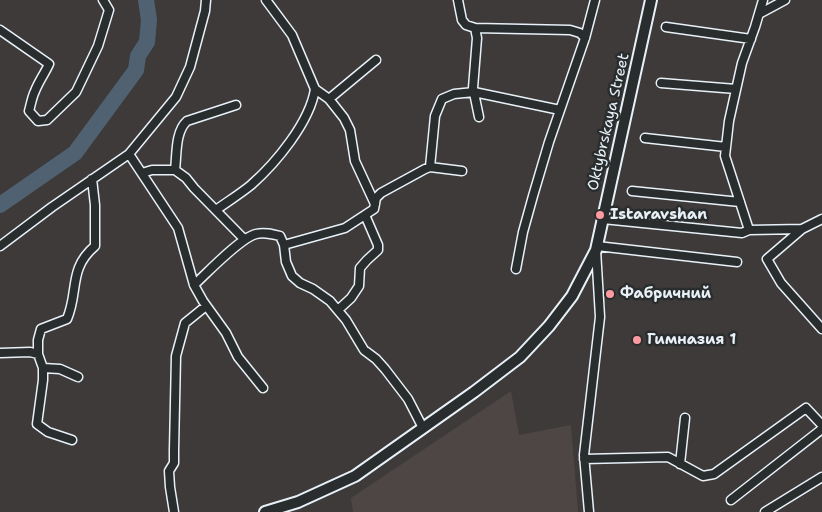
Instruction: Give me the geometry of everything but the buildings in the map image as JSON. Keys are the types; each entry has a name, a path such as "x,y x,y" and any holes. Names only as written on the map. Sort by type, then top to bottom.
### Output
{"main road":[{"name":"Oktybrskaya Street","path":"264,512 298,502 355,476 520,357 549,326 572,296 596,248 651,0"}],"street":[{"path":"0,30 49,64 45,75 36,88 30,111 38,121 47,120 76,92 98,46 109,10 103,0"},
{"path":"0,246 52,207 130,154 176,97 190,67 206,0"},
{"path":"266,0 292,35 315,89 329,99 344,118 350,130 356,161 376,204"},
{"path":"458,0 462,20 466,25 475,28 570,30 580,33 585,38"},
{"path":"516,269 523,232 549,142 585,38 595,0"},
{"path":"749,230 725,156 729,121 742,64 763,0"},
{"path":"759,14 785,0"},
{"path":"666,27 751,39"},
{"path":"475,28 473,88 479,117"},
{"path":"329,99 376,60"},
{"path":"661,83 736,89"},
{"path":"216,210 250,185 288,144 302,124 310,107 315,89"},
{"path":"430,167 435,116 442,99 454,94 474,92 560,110"},
{"path":"175,170 179,133 182,126 187,121 236,105"},
{"path":"645,138 726,147"},
{"path":"130,154 178,228 194,285 206,306 226,333 238,357 263,388"},
{"path":"284,245 346,228 374,209 376,198 381,193 425,169 430,167 462,171"},
{"path":"142,173 152,170 175,170 186,178 244,239"},
{"path":"72,440 48,432 37,424 43,380 43,368 38,354 38,340 41,329 67,319 80,262 95,246 95,205 92,179"},
{"path":"632,191 740,202"},
{"path":"338,310 351,298 359,286 360,268 378,250 378,245 365,215"},
{"path":"603,219 742,233 749,230 802,229"},
{"path":"822,219 802,229 767,259 781,283 822,329"},
{"path":"194,285 244,239 256,234 269,233 280,236 284,245 286,262 292,276 330,301 338,310 364,350 385,369 408,399 423,428"},
{"path":"589,512 584,459 600,318 596,248 737,262"},
{"path":"174,512 169,471 174,463 176,356 184,322 206,306"},
{"path":"0,353 30,352 38,354"},
{"path":"43,368 60,369 78,377"},
{"path":"584,459 668,457 703,476 714,474 806,408 822,425"},
{"path":"680,464 685,418"},
{"path":"732,500 822,429"},
{"path":"765,512 822,477"}],"shaded area":[{"path":"511,391 519,435 571,425 578,512 353,512 351,498"}],"waterway":[{"path":"0,205 75,153 136,70 138,56 147,42 149,20 146,0"}],"place":[{"name":"Istaravshan","path":"600,215"},
{"name":"Фабричний","path":"610,294"},
{"name":"Гимназия 1","path":"637,340"}]}
